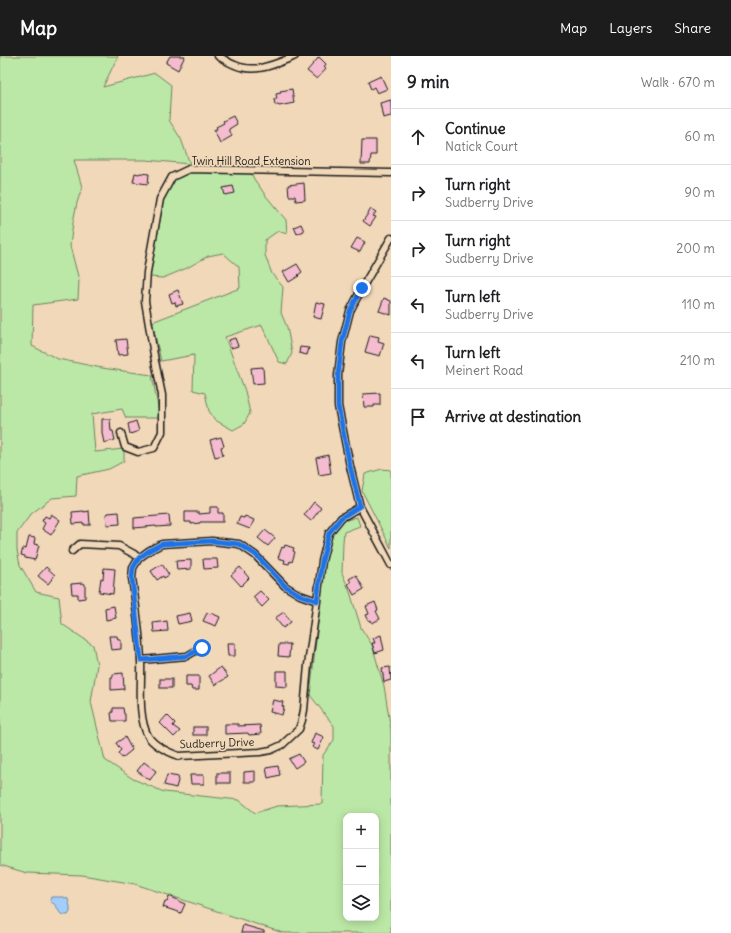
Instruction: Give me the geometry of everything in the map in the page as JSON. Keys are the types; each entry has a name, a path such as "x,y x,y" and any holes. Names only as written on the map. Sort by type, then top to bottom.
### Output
{"street":[{"path":"218,56 236,66 249,69 262,68 295,56"},
{"name":"Twin Hill Road Extension","path":"121,433 125,447 138,452 154,448 162,432 162,395 145,301 147,272 160,199 172,177 189,169 391,173"},
{"path":"391,238 350,311 342,342 338,375 338,406 360,506 391,565"},
{"name":"Sudberry Drive","path":"139,558 133,568 132,578 141,660 142,716 144,727 149,738 167,752 179,756 260,752 271,750 282,745 299,729 302,720 322,561 329,533 341,518 360,506"},
{"path":"72,551 80,544 118,546 139,558 162,544 212,541 239,544 256,555 285,586 300,595 317,601"},
{"path":"141,660 187,656 202,648"}],"green space":[{"path":"0,56 118,56 103,87 155,73 171,85 169,120 181,139 190,164 146,160 74,160 82,187 73,222 70,246 79,280 78,299 33,305 32,346 58,359 102,368 152,375 160,418 126,418 122,409 92,414 95,452 124,449 124,461 109,469 77,476 76,496 52,498 31,514 17,533 17,550 20,565 36,592 59,597 62,624 93,645 97,665 91,702 105,760 133,779 164,792 239,800 255,813 277,806 322,804 323,755 334,740 334,726 310,695 325,560 333,532 343,521 357,517 360,526 344,532 342,573 350,592 361,628 372,645 384,686 391,730 391,933 283,933 135,884 82,875 27,873 0,865"},
{"path":"190,172 251,173 266,196 286,220 287,234 278,231 265,240 265,255 272,274 283,287 281,313 287,327 292,353 287,364 279,362 262,325 225,337 245,391 250,413 244,424 233,430 215,420 209,411 205,393 193,390 194,355 161,361 152,322 240,288 239,267 223,253 208,256 187,268 163,278 150,277 164,198 175,178"},
{"path":"382,469 391,470 391,548 362,491 365,474"}],"water":[{"path":"51,897 63,897 68,899 70,912 68,915 60,913 56,905 50,901"}],"building":[{"path":"170,56 185,56 178,70 166,63"},
{"path":"319,57 326,64 324,67 326,69 317,79 307,71"},
{"path":"381,76 387,89 377,93 374,87 371,89 368,82"},
{"path":"292,89 294,103 279,106 275,105 274,99 277,99 276,94 281,93 280,91"},
{"path":"391,100 391,116 383,118 380,103"},
{"path":"233,116 237,124 229,129 232,136 220,143 214,130 217,129 216,127 224,123 223,121"},
{"path":"362,140 376,140 376,155 371,155 370,164 361,164"},
{"path":"135,173 149,174 148,184 133,182"},
{"path":"304,183 305,200 296,201 295,196 289,196 288,185"},
{"path":"233,186 235,193 225,195 223,188"},
{"path":"371,209 376,212 373,216 376,217 370,226 363,221"},
{"path":"301,224 304,231 297,234 294,227"},
{"path":"357,238 365,242 360,252 351,248"},
{"path":"297,264 302,272 298,275 299,276 289,282 283,272"},
{"path":"178,290 183,304 176,306 175,302 172,303 169,294"},
{"path":"384,298 391,301 391,315 379,311"},
{"path":"316,302 325,304 321,319 313,317"},
{"path":"370,335 379,337 378,341 384,343 380,356 365,352"},
{"path":"235,338 238,346 231,348 229,340"},
{"path":"126,339 128,354 118,355 116,340"},
{"path":"300,347 309,348 307,355 299,353"},
{"path":"263,367 264,383 253,384 251,368"},
{"path":"380,393 380,405 374,405 374,407 364,407 363,394"},
{"path":"102,419 110,419 111,431 113,431 115,440 104,443"},
{"path":"136,421 139,431 130,434 128,424"},
{"path":"221,437 224,446 221,447 223,455 215,457 210,440"},
{"path":"328,455 331,473 319,475 316,458"},
{"path":"314,502 321,508 311,521 304,515"},
{"path":"210,507 218,507 218,513 223,513 223,522 200,522 191,524 191,522 185,522 185,512 199,512 199,514 210,513"},
{"path":"89,511 90,525 84,525 84,523 73,524 72,512"},
{"path":"119,512 120,524 107,525 106,514"},
{"path":"51,514 60,520 51,535 42,529 45,523 42,521 45,516 49,518"},
{"path":"169,515 170,526 134,528 134,518"},
{"path":"245,516 254,520 250,529 237,524 240,517 244,518"},
{"path":"265,530 275,538 268,546 258,538"},
{"path":"29,537 35,538 34,544 39,545 35,560 25,558 25,556 21,555 23,548 26,549"},
{"path":"285,545 294,548 293,551 295,552 292,562 290,561 289,564 284,563 285,560 278,558 282,547 284,548"},
{"path":"203,559 217,559 218,568 204,569"},
{"path":"191,560 191,569 177,570 176,561"},
{"path":"162,564 169,575 164,578 163,576 157,580 151,571"},
{"path":"46,567 55,575 48,584 38,576"},
{"path":"240,567 249,578 241,586 231,575"},
{"path":"104,568 115,569 113,594 99,592 101,578 103,579"},
{"path":"356,575 364,589 354,595 348,584 351,582 349,579"},
{"path":"71,584 85,584 85,598 78,599 78,594 72,594"},
{"path":"260,591 269,600 262,607 253,597"},
{"path":"375,602 378,610 376,611 380,619 372,623 366,615 369,614 366,606"},
{"path":"114,606 116,618 106,620 105,608"},
{"path":"284,612 291,622 283,628 275,618"},
{"path":"190,613 192,621 178,624 176,616"},
{"path":"207,613 220,617 216,626 203,621"},
{"path":"167,621 168,631 154,632 153,623"},
{"path":"381,635 384,650 375,653 372,643 375,643 373,638"},
{"path":"109,636 117,636 118,640 121,640 121,649 111,650"},
{"path":"227,643 235,643 235,656 228,656"},
{"path":"279,644 290,644 289,657 278,656"},
{"path":"221,667 228,677 215,685 209,676"},
{"path":"390,667 391,680 384,682 382,668"},
{"path":"276,671 287,671 287,687 276,686"},
{"path":"123,673 124,689 111,690 111,677 113,677 113,674"},
{"path":"186,676 199,676 199,690 192,690 191,686 186,686"},
{"path":"160,679 172,679 172,688 160,688"},
{"path":"273,700 283,702 282,706 284,707 282,715 270,712"},
{"path":"113,708 123,708 125,721 112,721 111,713 113,712"},
{"path":"167,715 175,723 173,726 180,731 174,737 160,723"},
{"path":"225,724 238,724 238,726 260,725 261,734 225,734"},
{"path":"193,727 206,727 206,735 193,735"},
{"path":"315,733 324,737 318,750 312,747 314,744 311,743"},
{"path":"125,737 132,750 122,758 118,753 121,750 116,743"},
{"path":"299,754 304,762 295,768 289,759"},
{"path":"144,762 156,771 150,780 137,771"},
{"path":"278,766 280,775 268,778 266,768"},
{"path":"255,771 255,782 244,782 244,772"},
{"path":"217,773 230,773 230,783 217,783"},
{"path":"167,775 179,777 176,788 164,785"},
{"path":"190,775 204,775 204,784 191,784"},
{"path":"169,896 185,904 181,913 163,907"},
{"path":"243,925 264,931 264,933 241,933"}],"route":[{"path":"202,648 187,656 141,660 132,578 133,568 139,558 162,544 212,541 239,544 256,555 285,586 300,595 317,601 322,561 329,533 341,518 360,506 338,406 338,375 342,342 350,311 362,288"}]}
